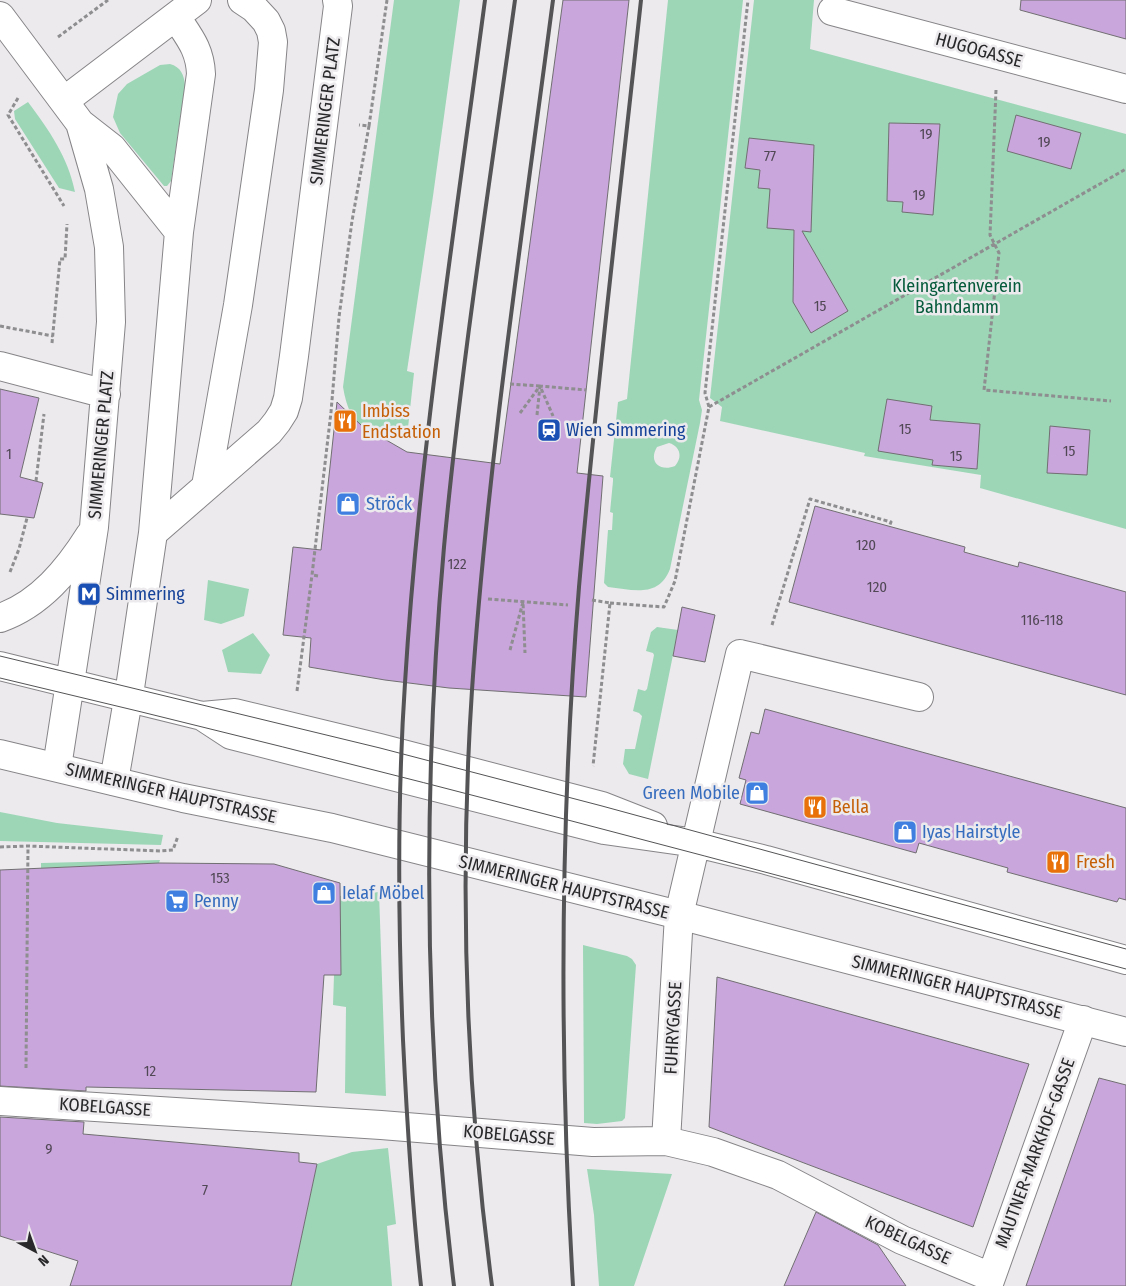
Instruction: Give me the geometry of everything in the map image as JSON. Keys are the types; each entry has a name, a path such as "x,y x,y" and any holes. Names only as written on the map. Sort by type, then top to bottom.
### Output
{"street":[{"path":"64,101 197,0"},
{"path":"206,486 238,305 273,42 271,31 266,21 254,8 242,0"},
{"name":"SIMMERINGER PLATZ","path":"153,533 269,432 284,411 288,398 321,146 338,6 337,0"},
{"name":"HUGOGASSE","path":"832,11 1126,89"},
{"name":"SIMMERINGER PLATZ","path":"0,16 80,123 112,148 179,232"},
{"path":"114,782 153,533 179,232 201,74 200,60 196,48 176,17"},
{"name":"SIMMERINGER PLATZ","path":"57,767 94,527 111,322 109,247 99,189 80,123"},
{"path":"0,366 106,394"},
{"path":"0,618 17,612 57,580 77,555 94,527"},
{"name":"FUHRYGASSE","path":"666,1141 679,915 740,654 768,661"},
{"path":"768,661 919,697"},
{"path":"0,666 70,685 202,716 231,735 604,830 696,843 766,860 1126,960"},
{"name":"SIMMERINGER HAUPTSTRASSE","path":"0,754 183,798 332,828 679,915 1126,1032"},
{"name":"MAUTNER-MARKHOF-GASSE","path":"989,1282 1082,1020"},
{"name":"KOBELGASSE","path":"12,1101 381,1125 593,1142 666,1141 712,1152 778,1175 902,1240 989,1282"}],"path":[{"path":"296,696 331,412 339,317 352,221 369,126 387,0"},
{"path":"592,600 664,607 676,581 709,407 705,393 748,0"},
{"path":"997,54 990,235 999,253 984,390 1111,401"},
{"path":"353,125 369,126"},
{"path":"709,407 1126,169"},
{"path":"0,326 53,336"},
{"path":"510,384 586,390"},
{"path":"520,413 540,386"},
{"path":"537,415 540,386"},
{"path":"540,386 553,416"},
{"path":"768,661 767,640 810,500 891,522 889,526"},
{"path":"8,578 19,549 27,518"},
{"path":"312,575 318,576"},
{"path":"488,599 568,605"},
{"path":"510,650 523,602"},
{"path":"523,602 525,653"},
{"path":"592,773 610,603"},
{"path":"0,847 28,846 160,852 173,850 178,836"},
{"path":"12,1101 28,846"}],"green space":[{"path":"394,0 460,0 407,371 414,373 407,437 382,434 363,427 350,412 343,387"},
{"path":"668,0 743,0 699,400 702,410 700,423 670,569 659,584 644,590 608,587 604,583 608,530 612,530 613,513 610,512 613,478 610,477 618,402 627,399","holes":["669,443 678,449 680,456 677,463 670,468 660,467 654,457 657,447"]},
{"name":"Kleingartenverein Bahndamm","path":"754,0 814,0 810,49 1126,134 1126,529 980,488 981,475 864,456 865,453 720,421 722,407 710,398"},
{"path":"170,64 177,67 181,72 185,85 171,181 167,186 164,186 120,133 113,117 118,94 127,84 160,65"},
{"path":"28,102 63,156 75,192 59,188 15,119 14,111"},
{"path":"208,580 249,589 244,616 221,624 204,620"},
{"path":"657,627 678,630 648,779 629,774 623,764 625,749 635,749 642,716 633,711 638,689 645,691 647,689 654,655 646,651 651,632"},
{"path":"253,633 270,655 261,674 228,672 222,650"},
{"path":"0,812 57,823 163,835 161,845 0,841"},
{"path":"160,860 159,863 41,868 41,863"},
{"path":"379,892 386,1096 345,1093 346,1007 333,1005 334,975 341,975 340,896"},
{"path":"583,945 627,956 636,965 625,1118 622,1121 597,1124 584,1123"},
{"path":"388,1148 396,1224 387,1226 392,1286 291,1286 317,1164 352,1152"},
{"path":"587,1169 672,1174 634,1286 599,1286 594,1215"}],"building":[{"path":"563,0 629,0 577,473 603,476 586,697 449,688 385,680 309,667 311,638 283,635 293,547 321,550 337,402 362,426 407,452 500,464"},
{"path":"1021,0 1126,0 1126,39 1020,10"},
{"path":"1016,115 1081,133 1071,169 1007,151"},
{"path":"889,123 940,124 933,215 902,212 903,202 887,201"},
{"path":"749,138 814,145 811,232 802,231 848,311 811,333 793,302 794,230 767,228 770,189 758,188 760,170 745,168"},
{"path":"0,389 39,398 20,477 43,483 34,518 0,514"},
{"path":"887,399 932,406 930,420 980,424 977,469 932,465 933,460 878,451"},
{"path":"1050,426 1090,430 1087,475 1047,473"},
{"path":"815,506 965,547 964,552 1018,567 1019,562 1126,592 1126,695 789,602"},
{"path":"682,607 715,615 705,662 673,656"},
{"path":"765,709 1126,808 1126,900 1119,898 1117,902 1007,872 1008,868 919,843 916,853 740,804 746,780 739,778 751,732 759,734"},
{"path":"159,863 274,864 340,883 341,975 324,975 316,1092 86,1087 86,1091 0,1086 0,870"},
{"path":"717,977 1029,1064 973,1227 709,1127"},
{"path":"1099,1078 1126,1085 1126,1286 1026,1286"},
{"path":"0,1117 84,1122 83,1134 299,1153 299,1162 317,1164 291,1286 70,1286 78,1261 0,1236"},
{"path":"816,1212 878,1245 906,1286 784,1286"}],"tram line":[{"path":"0,656 380,748 602,806 1126,949"},
{"path":"0,678 423,783 705,856 1126,969"}],"railway":[{"path":"421,1286 410,1163 401,995 399,861 402,728 419,512 450,255 485,0"},
{"path":"454,1286 444,1194 432,1009 429,917 432,732 437,639 451,478 515,0"},
{"path":"492,1286 476,1138 467,988 466,839 468,764 472,690 487,517 518,258 553,0"},
{"path":"573,1286 565,1112 564,1024 565,849 568,761 579,587 586,514 641,0"}],"place":[{"name":"Imbiss Endstation","path":"345,421"},
{"name":"Wien Simmering","path":"549,430"},
{"name":"Ströck","path":"348,504"},
{"name":"Simmering","path":"89,594"},
{"name":"Green Mobile","path":"757,793"},
{"name":"Bella","path":"815,807"},
{"name":"Iyas Hairstyle","path":"905,832"},
{"name":"Fresh","path":"1058,862"},
{"name":"Ielaf Möbel","path":"324,893"},
{"name":"Penny","path":"177,901"}]}
